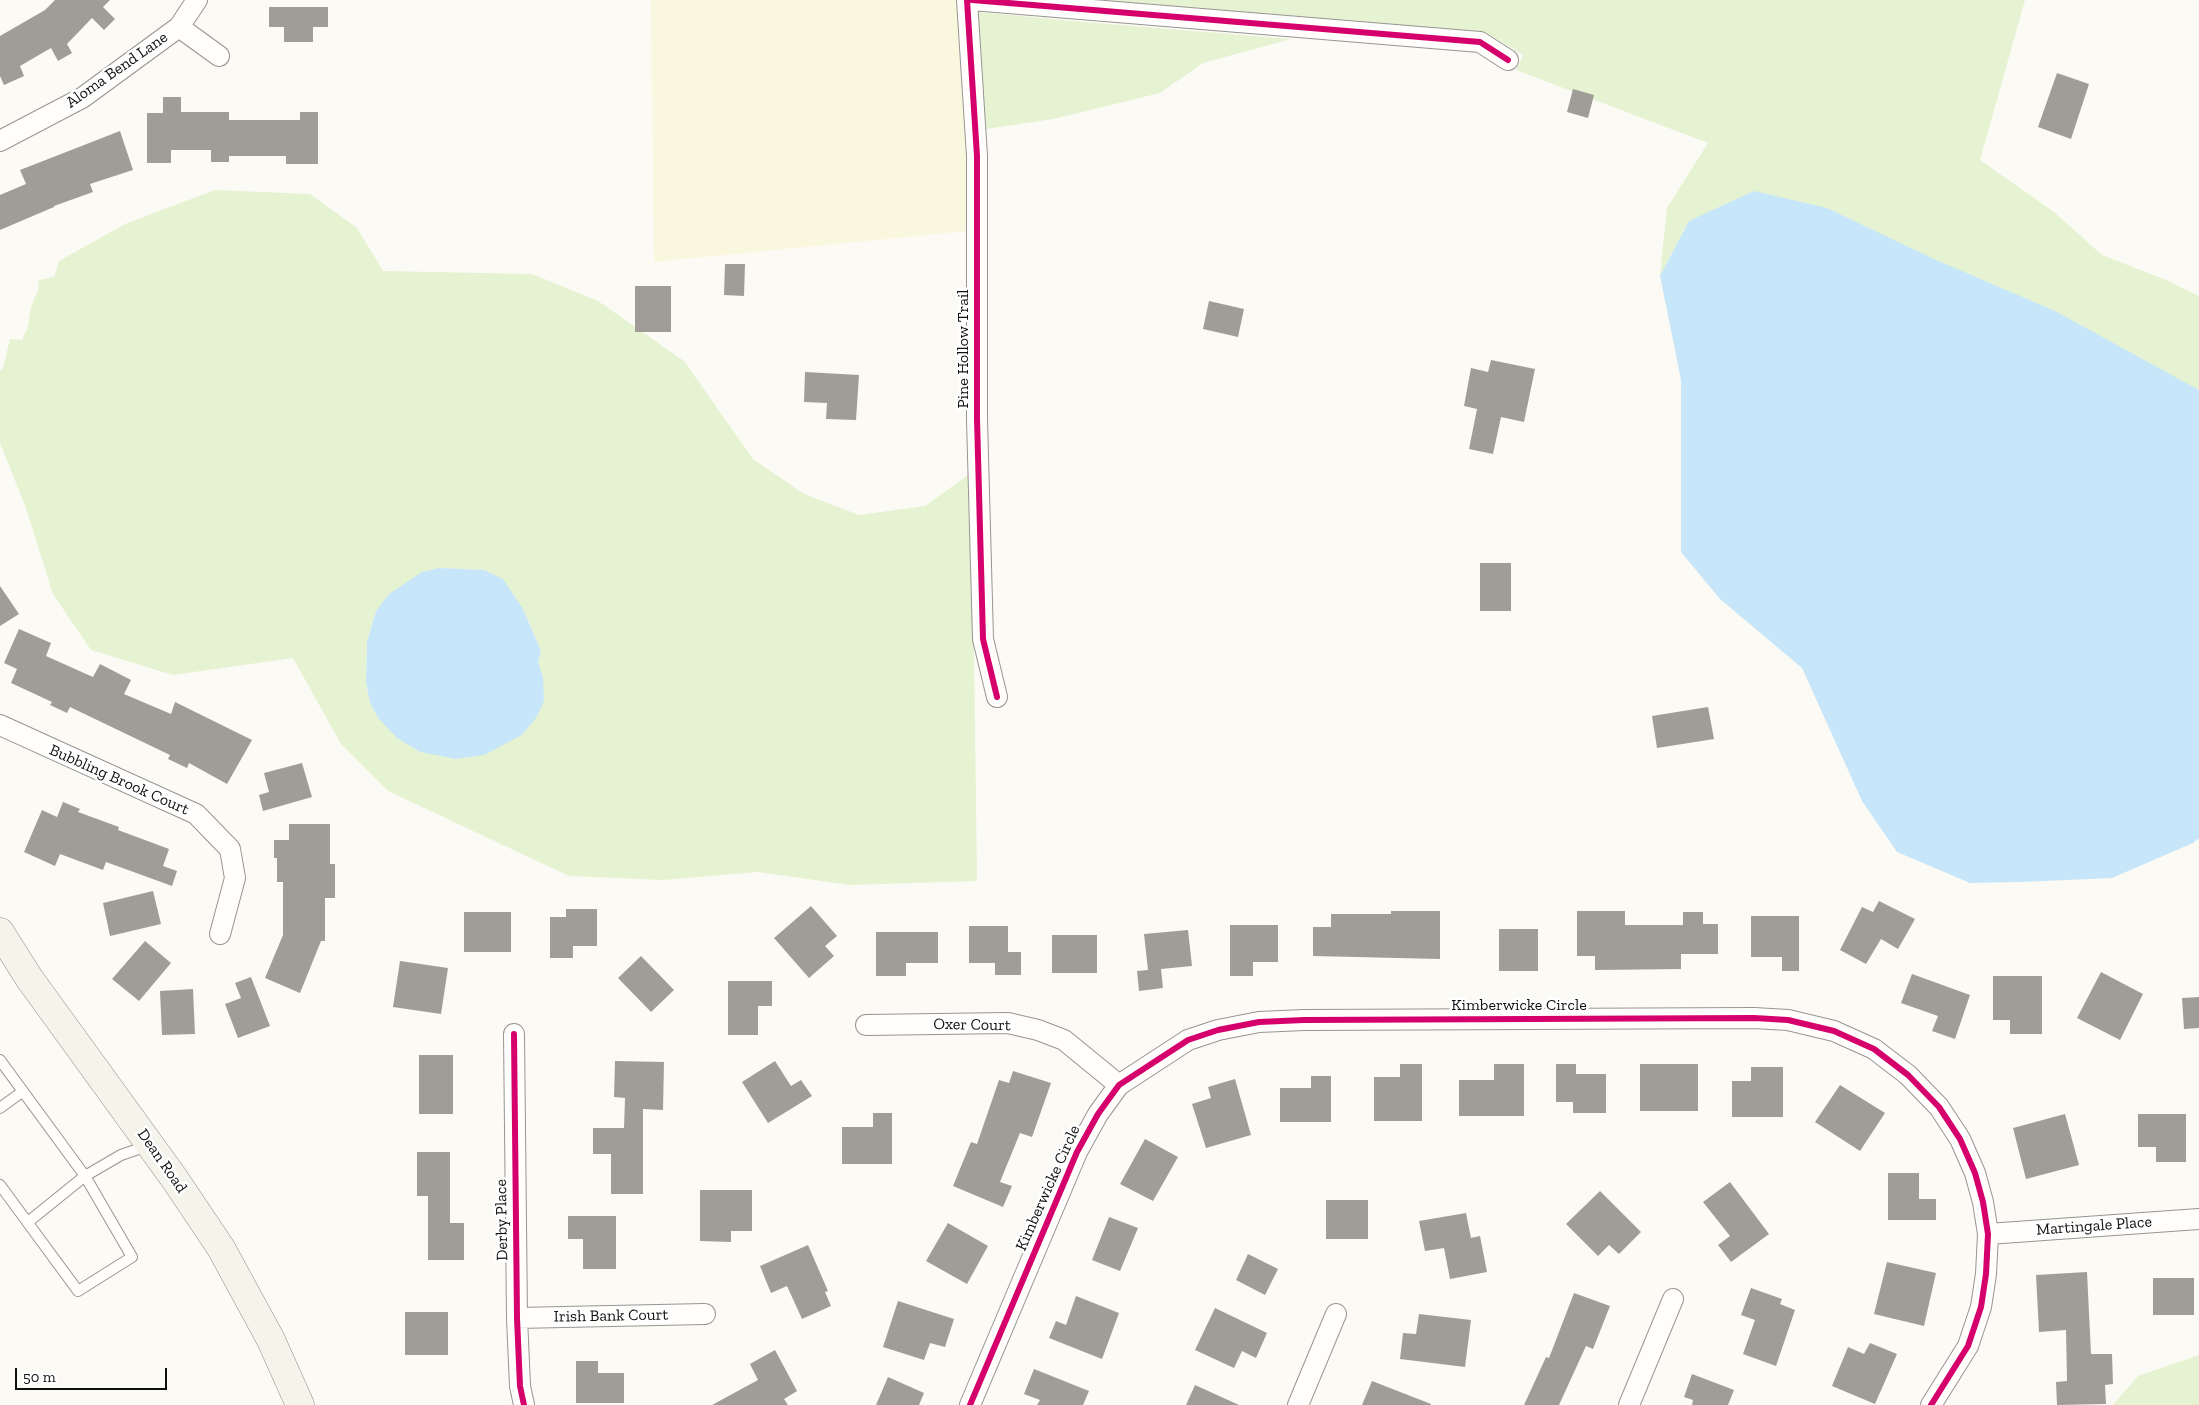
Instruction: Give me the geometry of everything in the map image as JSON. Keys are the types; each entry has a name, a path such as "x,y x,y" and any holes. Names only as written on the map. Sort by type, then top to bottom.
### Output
{"main road":[{"name":"Dean Road","path":"0,932 29,978 151,1145 221,1248 271,1340 300,1405"}],"street":[{"name":"Aloma Bend Lane","path":"0,141 82,98 179,27 197,0"},
{"name":"Pine Hollow Trail","path":"967,0 977,156 977,419 983,639 997,697"},
{"path":"972,0 1480,42 1508,60"},
{"path":"179,27 219,56"},
{"name":"Bubbling Brook Court","path":"0,726 196,814 230,849 235,878 220,934"},
{"name":"Kimberwicke Circle","path":"970,1405 1076,1152 1098,1114 1119,1085 1188,1040 1218,1030 1258,1022 1715,1018 1788,1020 1834,1031 1874,1049 1908,1075 1939,1107 1960,1139 1975,1174 1988,1234 1981,1307 1968,1346 1931,1405"},
{"name":"Oxer Court","path":"866,1025 1008,1023 1038,1030 1064,1040 1119,1085"},
{"name":"Derby Place","path":"514,1034 517,1318 520,1386 524,1405"},
{"name":"Martingale Place","path":"1988,1234 2199,1219"},
{"path":"1629,1405 1673,1299"},
{"name":"Irish Bank Court","path":"517,1318 705,1314"},
{"path":"1298,1405 1336,1314"}],"lane":[{"path":"0,1060 85,1176 132,1257 78,1291 0,1185"},
{"path":"0,1108 22,1092"},
{"path":"28,1222 85,1176 121,1155 151,1145"}],"shaded area":[{"path":"651,0 956,0 967,156 967,231 654,262"}],"green space":[{"path":"1101,0 2025,0 1980,160 2054,212 2102,255 2166,280 2199,296 2199,390 1827,208 1689,221 1660,276 1667,208 1708,143 1516,70 1523,55 1485,32"},
{"path":"978,12 1291,39 1203,63 1160,93 1053,119 986,129"},
{"path":"215,190 310,194 357,228 383,271 532,274 598,301 684,361 753,459 804,494 859,515 925,506 968,475 974,646 977,881 850,885 758,872 663,880 569,876 388,791 341,744 293,658 173,675 91,650 53,594 26,508 0,443 0,371 3,368 10,339 22,340 28,327 31,307 38,290 39,280 54,277 59,261 125,224","holes":["439,568 484,570 523,609 541,651 538,662 543,677 370,703 366,682 367,642 376,611"]},
{"path":"2199,1355 2199,1405 2113,1405 2138,1376"}],"water":[{"path":"1754,191 1827,208 1934,259 2055,311 2199,390 2199,838 2193,843 2112,878 2021,882 1970,883 1897,852 1862,801 1802,668 1720,599 1681,552 1681,380 1660,276 1689,221"},
{"path":"439,568 484,570 503,579 523,609 541,651 538,662 543,677 544,701 536,718 522,735 484,755 456,759 420,752 397,738 379,719 370,703 366,682 367,642 376,611 389,594 422,572"}],"building":[{"path":"55,0 110,0 103,7 115,19 104,30 92,18 67,44 72,53 58,61 51,48 20,66 24,76 4,85 0,76 0,36 45,10"},
{"path":"269,7 328,7 328,27 313,27 313,42 284,42 284,27 269,27"},
{"path":"2057,73 2089,84 2071,139 2038,127"},
{"path":"1573,89 1594,95 1588,118 1567,112"},
{"path":"163,97 181,97 181,112 229,112 229,120 300,120 300,112 318,112 318,164 286,164 286,156 229,156 229,162 211,162 211,150 171,150 171,163 147,163 147,113 163,113"},
{"path":"120,131 133,170 90,184 93,192 54,206 0,230 0,195 26,184 20,170"},
{"path":"725,264 745,264 744,296 724,295"},
{"path":"635,286 671,286 671,332 635,332"},
{"path":"1209,301 1244,309 1238,337 1203,329"},
{"path":"1491,360 1535,369 1524,422 1501,417 1493,454 1469,449 1477,409 1464,406 1471,368 1488,372"},
{"path":"805,372 859,375 856,420 826,419 827,403 804,402"},
{"path":"1480,563 1511,563 1511,611 1480,611"},
{"path":"0,586 19,614 0,626"},
{"path":"19,629 51,643 46,656 93,677 100,664 131,680 124,694 171,714 175,702 252,740 227,784 189,763 187,768 168,759 170,755 70,707 67,713 50,705 52,702 11,683 17,669 4,663"},
{"path":"1708,707 1714,739 1657,748 1652,716"},
{"path":"302,763 312,797 263,811 259,795 269,792 264,773"},
{"path":"63,802 80,809 78,812 119,827 118,830 169,849 163,866 177,871 172,886 106,862 103,870 60,854 55,866 24,852 42,810 57,817"},
{"path":"289,824 330,824 330,864 335,864 335,898 325,898 325,941 321,941 300,993 265,978 283,935 283,882 277,882 277,858 274,858 274,840 289,840"},
{"path":"153,891 161,924 110,936 103,903"},
{"path":"1879,901 1915,919 1898,949 1881,939 1866,964 1840,950 1862,907 1873,912"},
{"path":"811,906 837,936 825,946 834,956 809,978 774,938"},
{"path":"566,909 597,909 597,946 573,946 573,958 550,958 550,917 566,917"},
{"path":"1391,911 1440,911 1440,959 1313,956 1313,927 1331,927 1331,914 1391,914"},
{"path":"1577,911 1625,911 1625,925 1683,925 1683,912 1703,912 1703,924 1718,924 1718,954 1681,954 1681,969 1595,970 1595,956 1577,956"},
{"path":"464,912 511,912 511,952 464,952"},
{"path":"1751,916 1799,916 1799,971 1782,971 1782,957 1751,957"},
{"path":"1230,925 1278,925 1278,962 1253,962 1253,976 1230,976"},
{"path":"969,926 1008,926 1008,952 1021,952 1021,975 995,975 995,963 969,963"},
{"path":"1499,929 1538,929 1538,971 1499,971"},
{"path":"1188,930 1192,966 1161,969 1163,988 1139,991 1137,971 1148,970 1144,934"},
{"path":"876,932 938,932 938,963 906,963 906,976 876,976"},
{"path":"1052,935 1097,935 1097,973 1052,973"},
{"path":"145,941 171,963 139,1001 112,979"},
{"path":"641,956 674,990 651,1012 618,978"},
{"path":"400,961 448,968 441,1014 393,1007"},
{"path":"2101,972 2143,994 2120,1040 2077,1018"},
{"path":"1912,974 1970,995 1955,1039 1932,1031 1938,1016 1901,1003"},
{"path":"1993,976 2042,976 2042,1034 2010,1034 2010,1020 1993,1020"},
{"path":"251,977 270,1026 238,1038 225,1004 241,998 235,983"},
{"path":"728,981 772,981 772,1006 758,1006 758,1035 728,1035"},
{"path":"193,989 195,1034 162,1035 160,991"},
{"path":"2199,997 2199,1028 2184,1029 2182,998"},
{"path":"419,1055 453,1055 453,1114 419,1114"},
{"path":"615,1061 664,1062 663,1110 643,1109 643,1194 611,1194 611,1154 593,1154 593,1128 624,1128 625,1098 614,1097"},
{"path":"775,1061 791,1086 801,1080 812,1096 768,1123 742,1082"},
{"path":"1400,1064 1422,1064 1422,1121 1374,1121 1374,1077 1400,1077"},
{"path":"1494,1064 1524,1064 1524,1116 1459,1116 1459,1080 1494,1080"},
{"path":"1556,1064 1576,1064 1576,1074 1606,1074 1606,1113 1573,1113 1573,1102 1556,1102"},
{"path":"1640,1064 1698,1064 1698,1111 1640,1111"},
{"path":"1751,1067 1783,1067 1783,1117 1732,1117 1732,1081 1751,1081"},
{"path":"1013,1071 1051,1083 1032,1137 1020,1133 1000,1182 1012,1186 1003,1207 953,1186 971,1142 977,1144 999,1080 1009,1083"},
{"path":"1311,1076 1331,1076 1331,1122 1280,1122 1280,1088 1311,1088"},
{"path":"1235,1079 1251,1135 1206,1148 1192,1104 1211,1098 1208,1087"},
{"path":"1840,1085 1885,1113 1860,1151 1815,1122"},
{"path":"873,1113 892,1113 892,1164 842,1164 842,1127 873,1127"},
{"path":"2065,1114 2079,1165 2026,1179 2013,1128"},
{"path":"2138,1114 2186,1114 2186,1162 2156,1162 2156,1147 2138,1147"},
{"path":"1145,1139 1178,1157 1153,1201 1120,1184"},
{"path":"417,1152 450,1152 450,1223 464,1223 464,1260 428,1260 428,1196 417,1196"},
{"path":"1888,1173 1919,1173 1919,1199 1936,1199 1936,1220 1888,1220"},
{"path":"1730,1182 1769,1234 1731,1262 1718,1245 1730,1236 1703,1202"},
{"path":"700,1190 752,1190 752,1231 731,1231 731,1242 700,1241"},
{"path":"1600,1191 1641,1232 1619,1254 1609,1245 1598,1256 1566,1224"},
{"path":"1326,1200 1368,1200 1368,1239 1326,1239"},
{"path":"1466,1213 1471,1238 1480,1236 1487,1272 1450,1279 1444,1248 1425,1251 1419,1221"},
{"path":"568,1216 616,1216 616,1269 583,1269 583,1239 568,1239"},
{"path":"1109,1217 1138,1228 1120,1271 1092,1260"},
{"path":"948,1223 988,1246 967,1284 926,1261"},
{"path":"808,1245 828,1291 825,1292 831,1306 802,1319 787,1286 771,1293 760,1266"},
{"path":"1248,1254 1278,1269 1265,1295 1236,1280"},
{"path":"1887,1262 1936,1273 1924,1326 1874,1314"},
{"path":"2087,1272 2091,1354 2112,1354 2113,1384 2105,1385 2106,1404 2057,1405 2056,1382 2067,1381 2066,1330 2039,1332 2036,1275"},
{"path":"2153,1278 2194,1278 2194,1315 2153,1315"},
{"path":"1751,1288 1782,1299 1780,1304 1795,1310 1776,1366 1743,1354 1755,1320 1741,1315"},
{"path":"1574,1293 1610,1306 1593,1349 1586,1346 1559,1405 1524,1405 1546,1357 1549,1358"},
{"path":"1076,1296 1119,1313 1102,1359 1049,1338 1056,1321 1066,1325"},
{"path":"898,1301 954,1319 945,1347 930,1343 924,1360 883,1347"},
{"path":"1215,1308 1267,1333 1256,1358 1242,1351 1234,1368 1195,1350"},
{"path":"405,1312 448,1312 448,1355 405,1355"},
{"path":"1419,1314 1471,1320 1465,1367 1400,1359 1403,1333 1416,1334"},
{"path":"1870,1343 1897,1354 1875,1404 1832,1386 1848,1347 1864,1354"},
{"path":"775,1350 797,1391 784,1399 788,1405 712,1405 758,1380 750,1364"},
{"path":"576,1361 598,1361 598,1373 624,1373 624,1403 576,1403"},
{"path":"1034,1369 1089,1391 1083,1405 1037,1405 1040,1400 1024,1394"},
{"path":"1692,1374 1734,1390 1728,1405 1692,1405 1693,1400 1684,1397"},
{"path":"888,1377 924,1393 919,1405 876,1405"},
{"path":"1372,1381 1431,1404 1431,1405 1362,1405"},
{"path":"1195,1385 1239,1405 1186,1405"}],"cycle path":[{"path":"967,0 977,156 977,419 983,639 997,697"},
{"path":"972,0 1480,42 1508,60"},
{"path":"970,1405 1077,1152 1098,1114 1119,1085 1188,1040 1218,1030 1259,1022 1304,1020 1754,1018 1788,1020 1834,1031 1874,1049 1908,1075 1939,1107 1960,1139 1975,1173 1983,1202 1988,1234 1986,1274 1981,1307 1968,1346 1931,1405"},
{"path":"514,1034 517,1318 520,1386 524,1405"}]}
